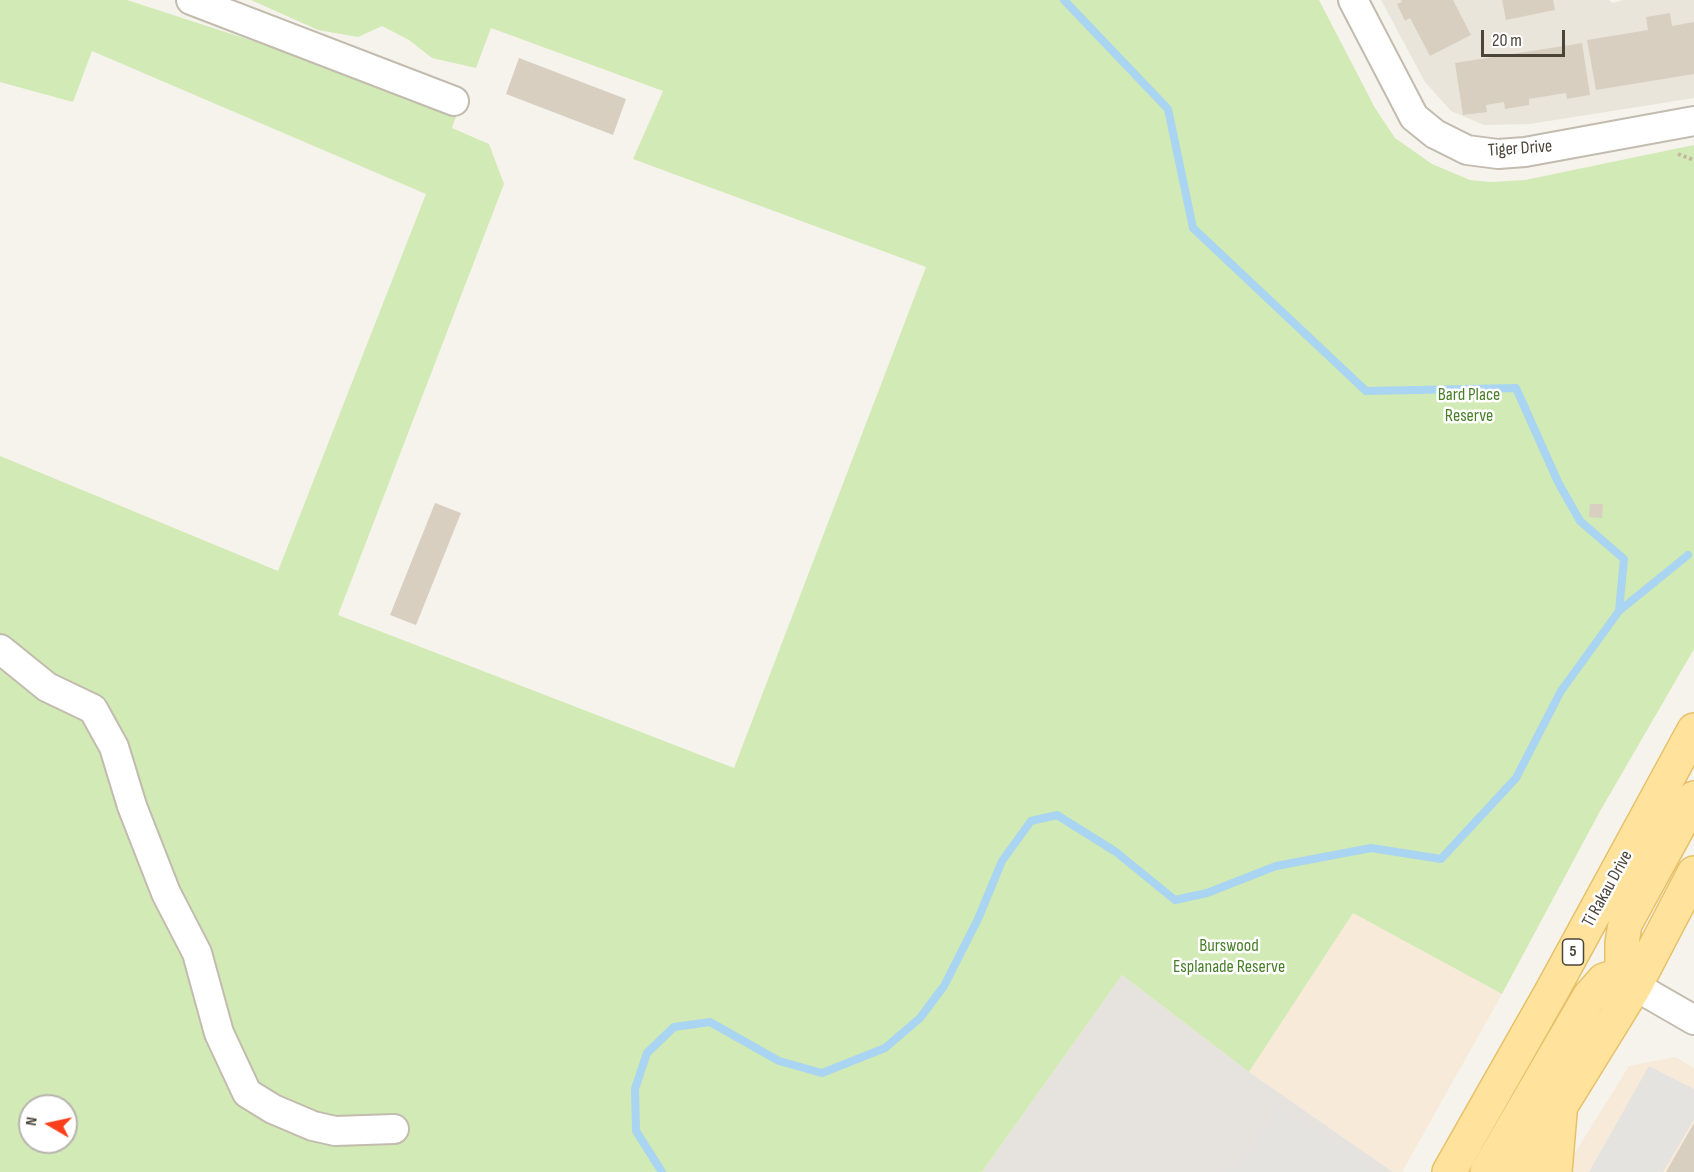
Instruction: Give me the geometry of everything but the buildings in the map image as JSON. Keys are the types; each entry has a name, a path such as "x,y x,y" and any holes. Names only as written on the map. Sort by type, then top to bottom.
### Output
{"main road":[{"name":"Ti Rakau Drive","path":"1449,1172 1553,989 1694,730"},
{"path":"1635,986 1622,968 1624,924 1694,798"},
{"path":"1520,1172 1635,986 1694,873"},
{"path":"1487,1172 1589,997 1604,980 1613,977 1635,986"},
{"path":"1555,1172 1561,1108"}],"street":[{"path":"191,0 454,101"},
{"name":"Tiger Drive","path":"1353,0 1414,117 1435,134 1467,150 1498,154 1525,152 1694,121"},
{"path":"0,649 47,687 93,709 114,747 132,806 166,894 197,953 219,1034 247,1093 273,1109 313,1126 335,1131 394,1129"},
{"path":"1635,986 1694,1020"}],"shaded area":[{"path":"1381,0 1609,0 1612,3 1624,0 1694,0 1694,98 1530,124 1484,125 1451,111 1425,82"},
{"path":"1353,913 1502,994 1402,1172 1393,1172 1249,1072"},
{"path":"1122,975 1249,1072 1393,1172 982,1172"},
{"path":"1675,1057 1694,1068 1694,1172 1563,1172 1629,1066"},
{"path":"1649,1066 1694,1089 1694,1119 1663,1172 1589,1172"},
{"path":"1278,1104 1376,1164 1371,1172 1216,1172 1240,1160"}],"green space":[{"path":"0,0 127,0 459,108 452,128 489,144 504,184 338,615 734,768 926,267 633,159 663,91 491,28 476,68 432,58 409,40 382,26 358,37 318,30 251,0 1319,0 1375,108 1395,138 1432,164 1470,180 1491,182 1525,180 1694,145 1694,649 1599,813 1502,994 1353,913 1249,1072 1122,975 982,1172 0,1172 0,456 278,571 426,194 92,51 73,102 0,82"}],"waterway":[{"path":"662,1172 636,1131 635,1089 647,1053 674,1027 710,1022 779,1061 822,1073 885,1048 920,1018 944,986 978,919 1002,861 1031,821 1057,815 1116,852 1175,900 1207,893 1276,866 1371,848 1441,859 1516,778 1561,691 1619,611 1624,559 1580,521 1558,482 1516,388 1366,391 1193,228 1168,109 1064,0"},
{"path":"1619,611 1688,555"}],"park label":[{"name":"Bard Place Reserve","path":"1469,405"},
{"name":"Burswood Esplanade Reserve","path":"1229,956"}]}
